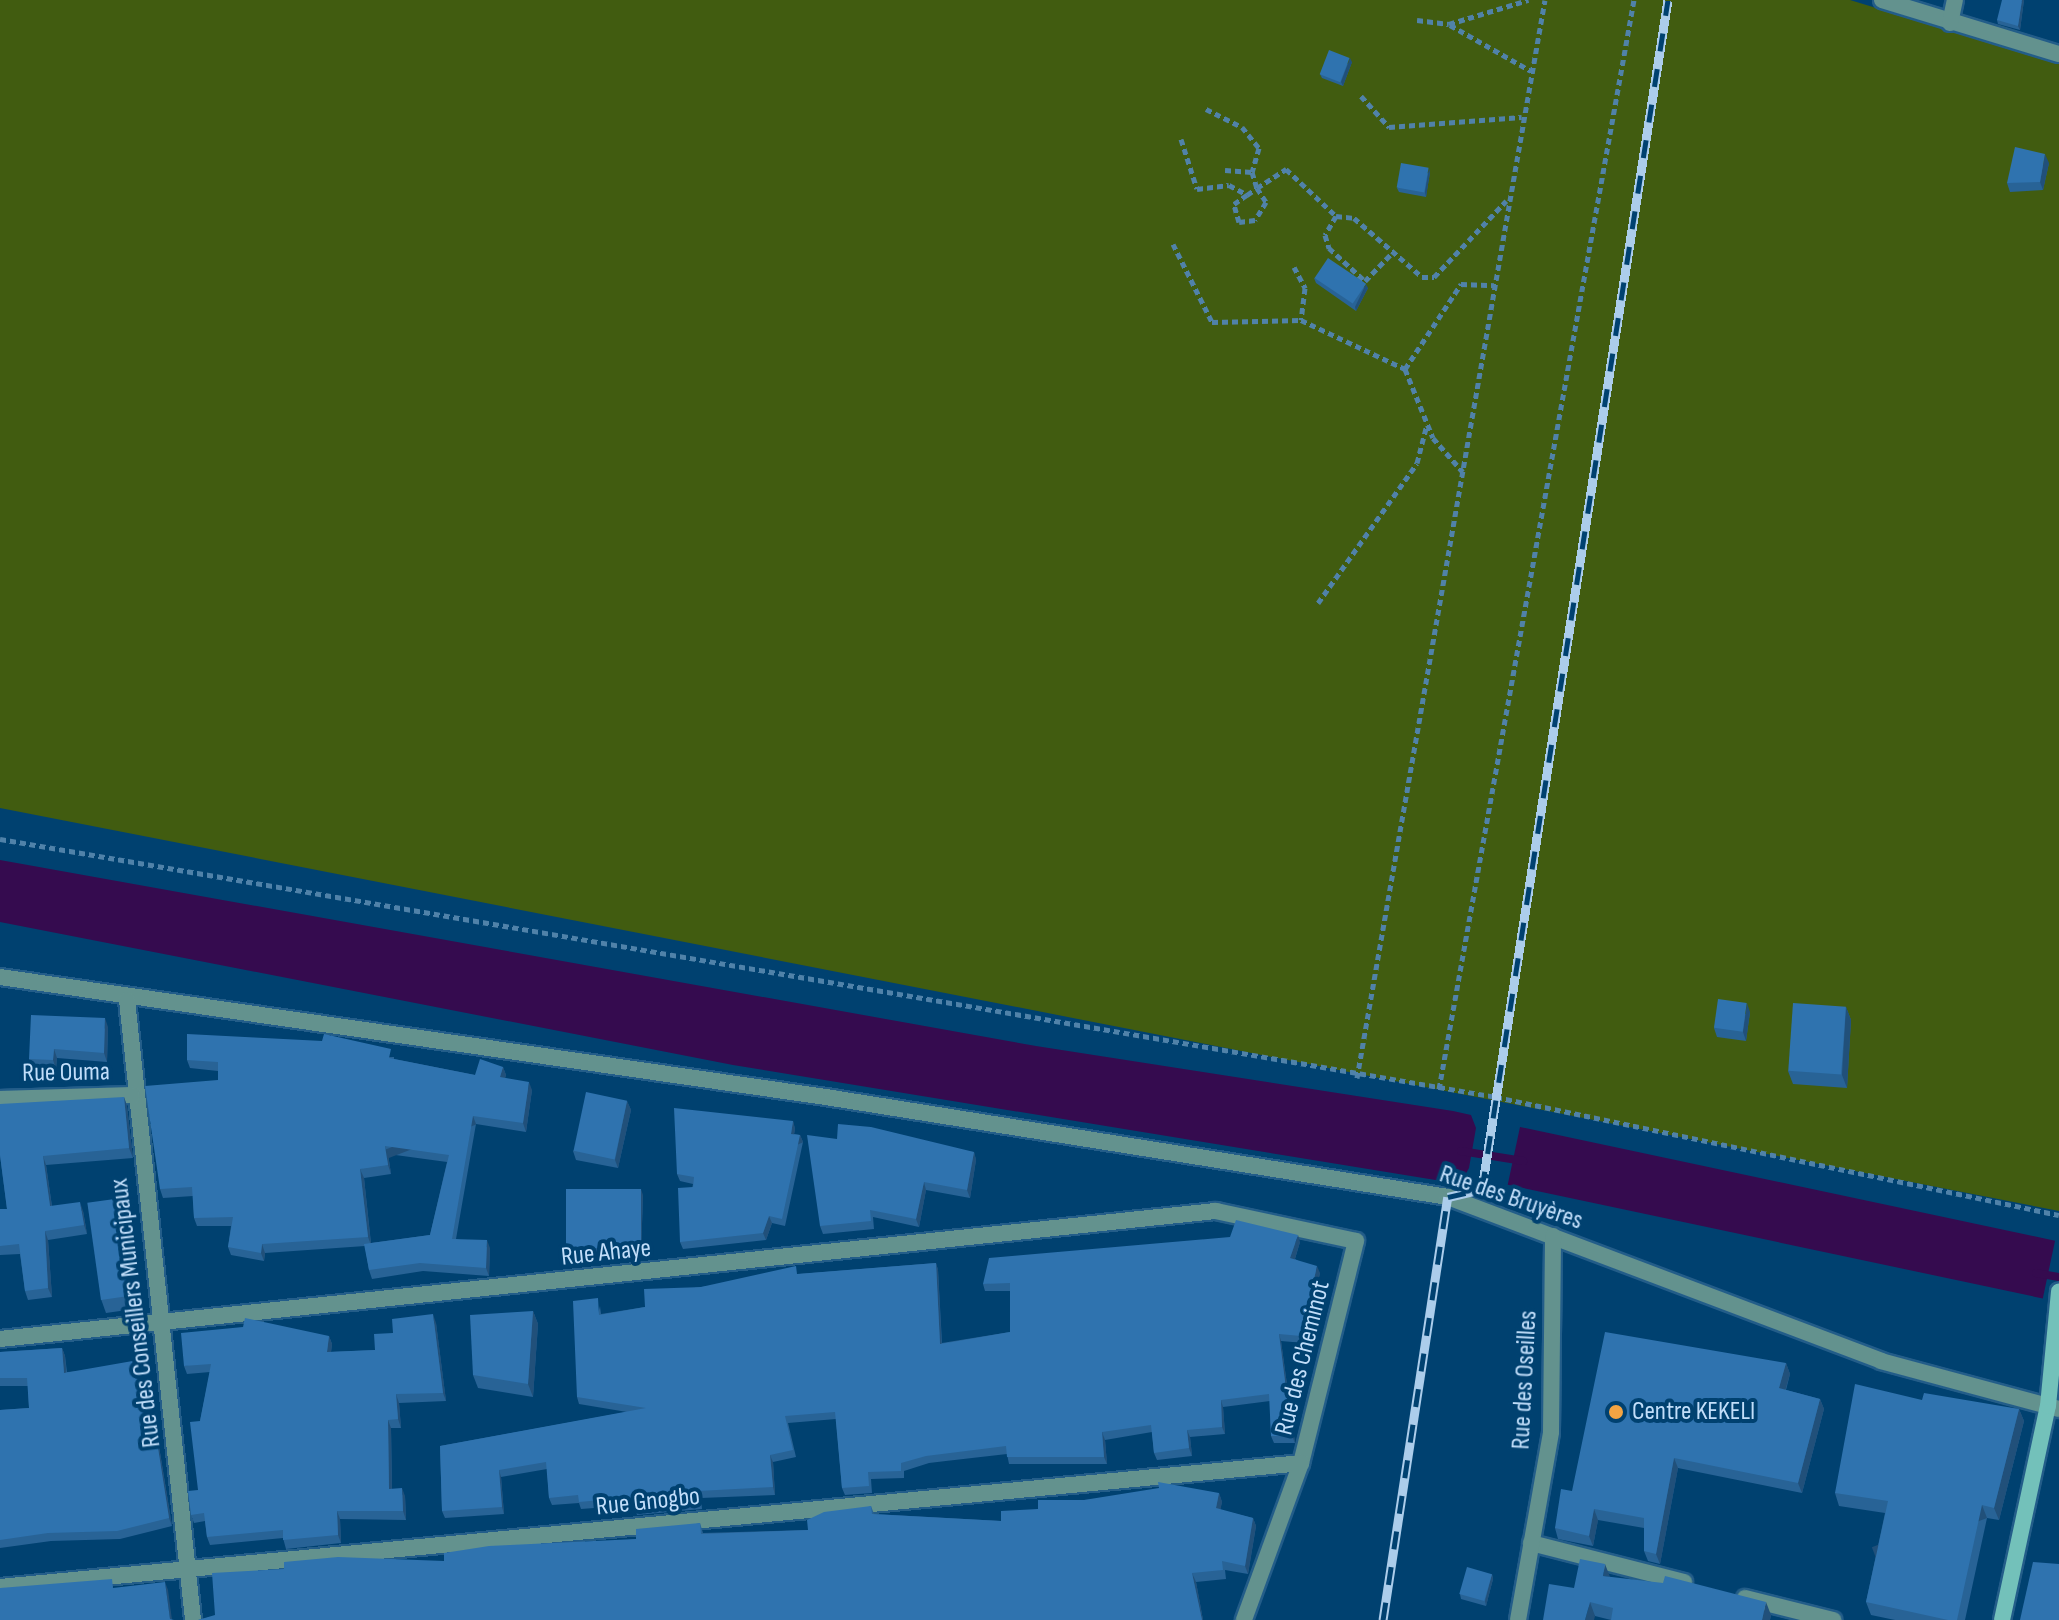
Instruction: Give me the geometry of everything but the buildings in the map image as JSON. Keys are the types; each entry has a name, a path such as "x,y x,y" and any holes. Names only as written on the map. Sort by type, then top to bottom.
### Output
{"street":[{"path":"1882,0 2059,54"},
{"path":"1950,23 1955,0"},
{"name":"Rue des Bruyères","path":"0,977 127,1000 832,1098 1448,1197 1881,1361 2054,1408"},
{"name":"Rue des Conseillers Municipaux","path":"127,1000 132,1095 164,1325 193,1620"},
{"name":"Rue Ouma","path":"0,1099 132,1095"},
{"name":"Rue Ahaye","path":"0,1339 164,1325 1216,1211"},
{"name":"Rue des Cheminot","path":"1216,1211 1356,1241 1301,1463 1244,1620"},
{"name":"Rue des Oseilles","path":"1518,1620 1551,1432 1553,1236"},
{"path":"2002,1620 2054,1408 2054,1326 2059,1292"},
{"name":"Rue Gnogbo","path":"0,1587 1301,1463"},
{"path":"1531,1543 1697,1585"},
{"path":"1727,1593 1833,1620"}],"path":[{"path":"1449,24 1528,0"},
{"path":"1357,1078 1463,472 1506,201 1545,0"},
{"path":"1439,1089 1634,0"},
{"path":"1417,20 1449,24 1531,71"},
{"path":"1361,96 1389,127 1522,117"},
{"path":"1206,109 1242,127 1259,148 1252,172 1257,188 1266,202 1249,224 1234,214 1234,204 1257,188 1286,169 1336,216 1354,218 1422,277 1443,274 1506,201"},
{"path":"1181,139 1197,189 1229,185 1247,195"},
{"path":"1225,170 1252,172"},
{"path":"1336,216 1325,235 1329,248 1365,281 1393,252"},
{"path":"1173,244 1212,322 1301,320 1405,369 1427,424 1463,472"},
{"path":"1294,267 1305,288 1301,320"},
{"path":"1405,369 1461,284 1494,285"},
{"path":"1318,603 1417,463 1427,424"},
{"path":"0,839 1357,1078 1439,1089 2059,1215"}],"green space":[{"path":"0,0 1850,0 2059,64 2059,1211 0,808"}],"shaded area":[{"path":"0,860 1036,1046 1453,1111 1471,1115 1476,1128 1469,1168 1460,1184 733,1065 0,922"},
{"path":"1520,1127 2055,1241 2043,1298 1508,1185"}],"waterway":[{"path":"1461,1151 1523,1161"},
{"path":"2036,1273 2059,1277"}],"railway":[{"path":"1383,1620 1448,1197 1482,1189 1668,0"}],"place":[{"name":"Centre KEKELI","path":"1616,1412"}]}
